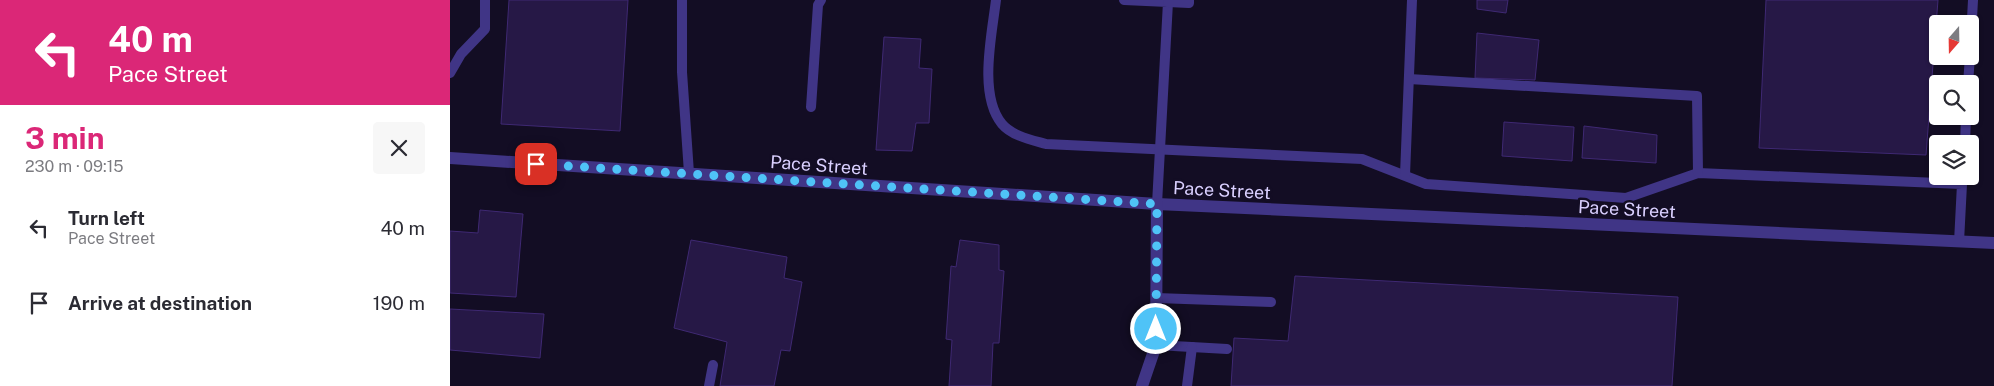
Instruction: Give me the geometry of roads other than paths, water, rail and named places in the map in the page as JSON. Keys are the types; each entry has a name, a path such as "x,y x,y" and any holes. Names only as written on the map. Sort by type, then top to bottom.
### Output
{"street":[{"name":"Pace Street","path":"450,158 1157,204 1994,243"},
{"path":"1142,386 1156,345 1157,204"}],"lane":[{"path":"450,73 461,54 485,29 485,0"},
{"path":"682,0 682,72 688,174"},
{"path":"811,107 818,5 821,0"},
{"path":"996,0 988,72 992,108 1003,125 1024,138 1046,144 1362,159 1426,184 1626,198 1698,173 1929,179"},
{"path":"1124,0 1189,3 1189,0"},
{"path":"1405,175 1412,0"},
{"path":"1972,15 1973,0"},
{"path":"1157,204 1168,2"},
{"path":"1409,79 1697,96 1698,173"},
{"path":"1959,242 1963,185"},
{"path":"1156,298 1270,302"},
{"path":"1156,345 1228,349"},
{"path":"1187,386 1192,347"},
{"path":"709,386 713,365"}]}
